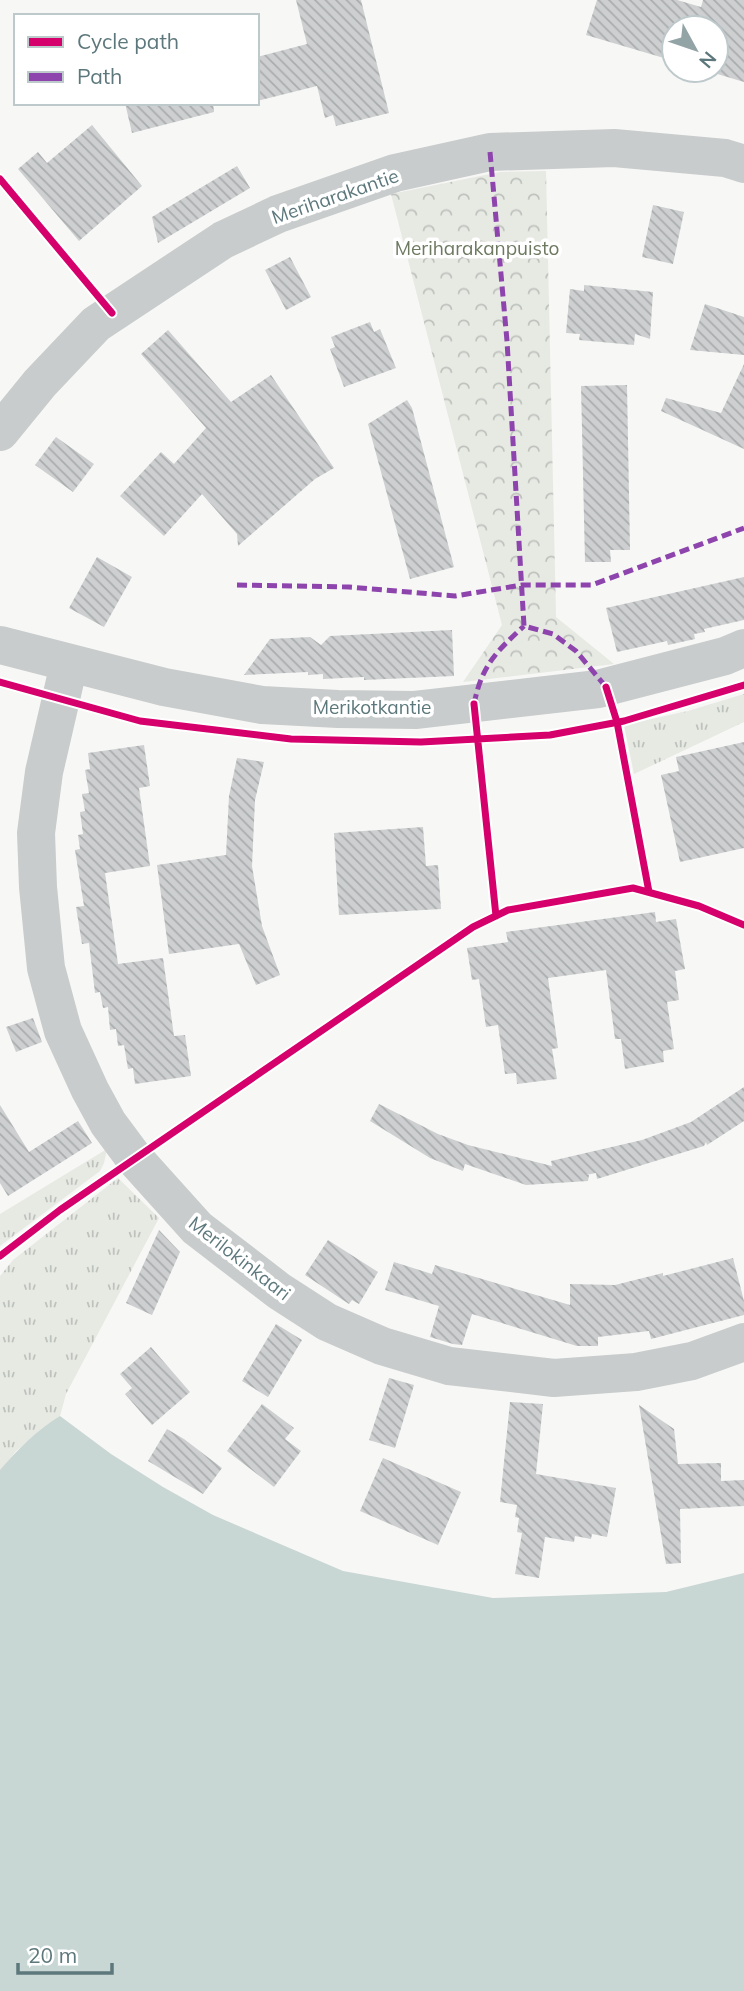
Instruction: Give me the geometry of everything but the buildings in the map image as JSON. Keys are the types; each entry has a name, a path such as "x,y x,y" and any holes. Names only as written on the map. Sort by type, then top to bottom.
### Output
{"street":[{"name":"Meriharakantie","path":"0,432 40,383 96,324 223,240 278,214 394,173 490,152 614,148 725,158 744,164"},
{"name":"Merikotkantie","path":"0,645 164,687 262,705 415,710 598,689 744,649"},
{"name":"Merilokinkaari","path":"69,664 44,772 36,833 46,968 63,1031 89,1090 108,1123 134,1158 197,1228 279,1291 327,1322 382,1346 449,1366 554,1378 623,1373 692,1361 744,1342"}],"green space":[{"name":"Meriharakanpuisto","path":"546,171 556,617 614,664 463,682 502,625 391,194 500,172"},
{"path":"744,694 744,722 634,774 624,725 688,711"},
{"path":"107,1149 100,1171 0,1246 0,1214"},
{"path":"118,1178 159,1218 66,1394 60,1416 16,1451 0,1471 0,1276 13,1260"}],"shaded area":[{"path":"60,1416 111,1454 213,1515 343,1571 493,1598 666,1592 744,1573 744,1991 0,1991 0,1470 28,1440"}],"marked path":[{"path":"490,152 507,341 524,626 553,634 576,651 606,687"},
{"path":"237,585 349,587 455,596 522,585 592,585 744,528"},
{"path":"474,704 486,669 524,626"}],"cycle path":[{"path":"0,179 112,313"},
{"path":"0,682 140,721 291,739 421,742 550,735 624,721 744,685"},
{"path":"606,687 617,722 649,892"},
{"path":"474,704 496,916"},
{"path":"0,1256 60,1210 473,927 508,910 633,888 699,906 744,925"}]}
